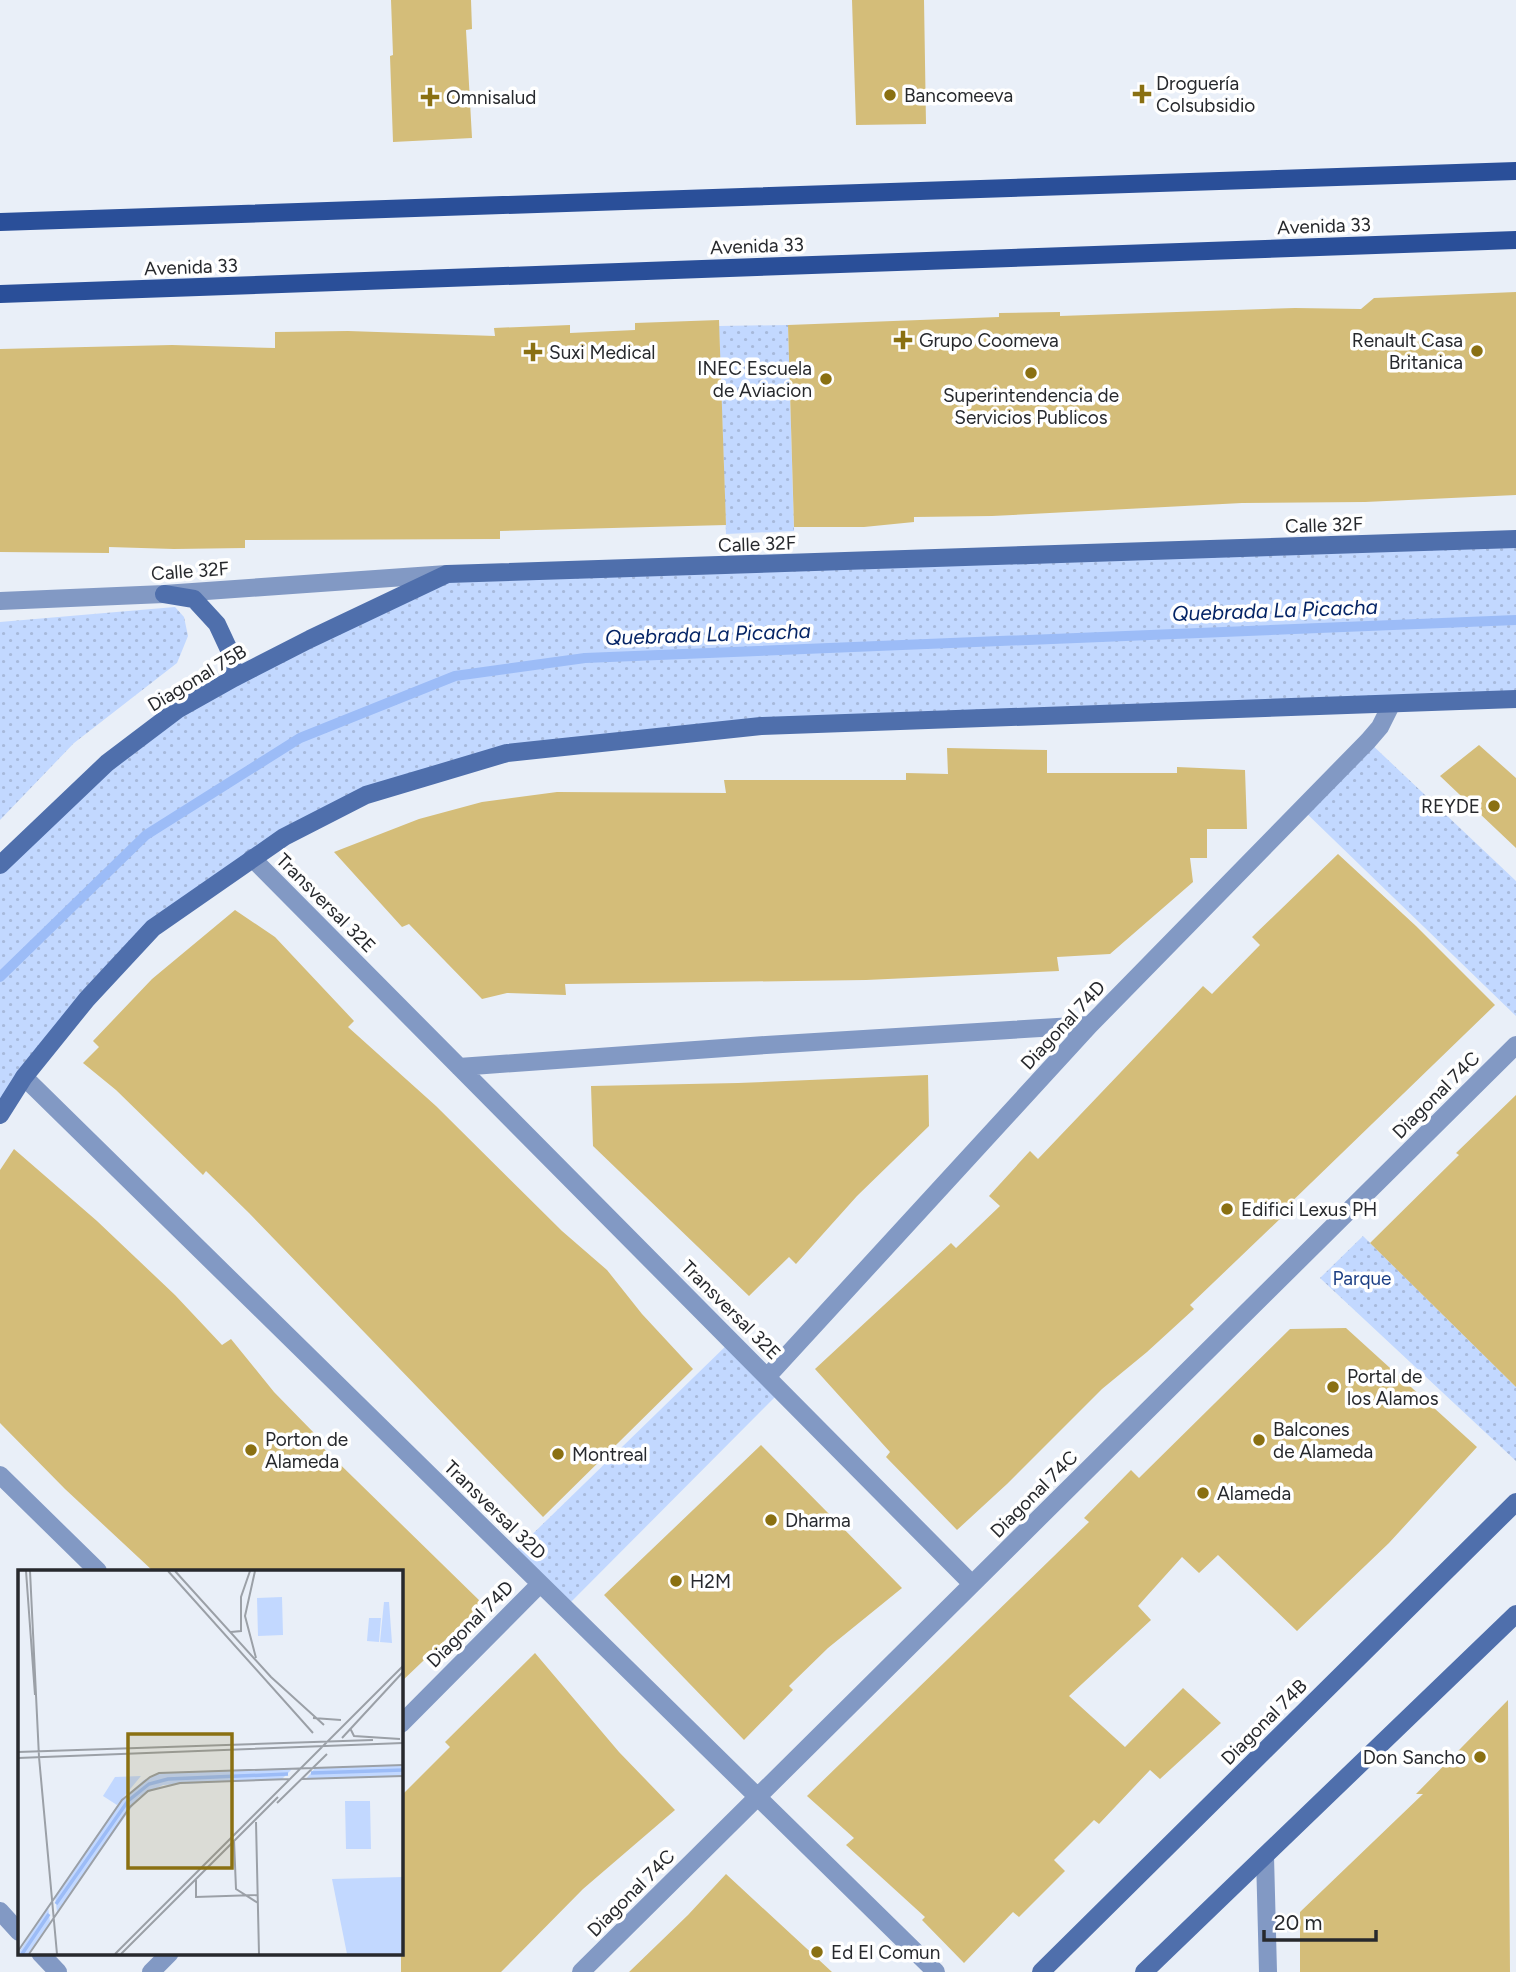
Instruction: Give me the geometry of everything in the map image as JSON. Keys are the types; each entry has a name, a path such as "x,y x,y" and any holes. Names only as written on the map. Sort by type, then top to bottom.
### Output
{"main road":[{"path":"0,222 1516,171"},
{"name":"Avenida 33","path":"0,294 1516,240"}],"street":[{"name":"Calle 32F","path":"0,601 164,594 447,574 1516,540"},
{"name":"Diagonal 75B","path":"0,865 107,763 177,710 234,678 447,574"},
{"path":"164,594 194,599 217,624 230,654 234,678"},
{"path":"0,1115 24,1077 87,999 153,928 284,837 366,795 507,753 761,726 1516,699"},
{"name":"Diagonal 74D","path":"767,1377 1090,1025 1368,741 1380,727 1391,705"},
{"name":"Transversal 32E","path":"252,858 972,1584"},
{"path":"459,1067 1090,1025"},
{"name":"Diagonal 74C","path":"580,1972 1516,1045"},
{"name":"Transversal 32D","path":"24,1077 936,1972"},
{"path":"0,1475 97,1570"},
{"name":"Diagonal 74B","path":"1041,1972 1516,1502"},
{"name":"Diagonal 74D","path":"402,1723 540,1584"},
{"path":"1144,1972 1516,1614"},
{"path":"1265,1856 1268,1972"},
{"path":"0,1912 18,1930"},
{"path":"41,1954 58,1972"},
{"path":"150,1972 169,1954"}],"green space":[{"path":"788,325 794,531 726,534 719,326"},
{"path":"1516,539 1516,699 761,726 507,753 366,795 153,928 0,1115 0,865 177,710 447,574"},
{"path":"175,607 184,617 188,636 177,663 74,743 0,820 0,622"},
{"path":"1368,741 1516,881 1516,1016 1302,809"},
{"name":"Parque","path":"1363,1236 1516,1387 1516,1461 1320,1278"},
{"path":"731,1341 781,1391 565,1608 511,1555"}],"building":[{"name":"Omnisalud","path":"391,0 471,0 472,29 466,30 472,138 393,142"},
{"path":"852,0 924,0 926,124 856,125"},
{"path":"1516,292 1516,495 914,517 914,522 864,527 794,527 788,325 999,317 999,313 1060,312 1060,316 1295,308 1361,309 1374,298"},
{"path":"719,320 726,525 500,531 500,539 245,540 245,548 109,547 109,553 0,552 0,349 172,345 275,348 275,332 348,331 495,336 494,328 570,325 570,333 635,330 635,323"},
{"name":"REYDE","path":"1479,745 1516,778 1516,848 1440,776"},
{"path":"947,748 1047,750 1047,773 1177,773 1177,767 1245,770 1247,829 1207,829 1207,858 1190,858 1193,882 1110,954 1057,957 1059,971 866,980 565,984 566,995 507,993 482,999 409,924 402,927 334,852 419,819 482,802 557,792 726,793 724,780 906,780 906,773 948,774"},
{"path":"1338,854 1416,926 1495,1005 1280,1213 1283,1216 1190,1305 1194,1309 1102,1389 957,1530 886,1457 890,1452 815,1369 951,1243 956,1248 1000,1206 989,1196 1030,1151 1038,1159 1203,986 1212,994 1260,945 1252,937"},
{"path":"235,910 275,937 354,1021 348,1027 436,1106 562,1231 607,1270 642,1314 693,1369 543,1517 249,1213 206,1171 203,1175 116,1090 83,1063 99,1047 93,1041 152,979"},
{"path":"928,1075 929,1126 857,1196 796,1264 789,1257 749,1296 593,1146 591,1086"},
{"path":"1516,1095 1516,1387 1370,1243"},
{"path":"14,1149 97,1221 175,1295 222,1345 231,1339 274,1392 315,1434 312,1437 483,1604 402,1681 402,1570 152,1570 65,1489 0,1423 0,1170"},
{"path":"1346,1328 1477,1447 1389,1543 1297,1631 1218,1555 1199,1573 1182,1557 1138,1606 1151,1620 1069,1696 1125,1747 1183,1688 1221,1723 1160,1779 1150,1770 1099,1824 1094,1820 1054,1860 1065,1871 1019,1917 1013,1912 964,1963 922,1920 925,1917 846,1845 854,1838 807,1796 1089,1522 1084,1518 1131,1470 1139,1478 1290,1329"},
{"path":"761,1445 902,1588 828,1648 789,1686 793,1690 744,1740 604,1595"},
{"path":"535,1653 619,1752 675,1810 583,1889 501,1972 401,1972 402,1795 450,1747 445,1742"},
{"path":"1508,1700 1510,1972 1300,1972 1300,1912 1423,1794 1416,1794"},
{"path":"726,1874 832,1972 629,1972"}],"waterway":[{"name":"Quebrada La Picacha","path":"0,977 146,835 300,738 455,676 585,658 1516,620"}],"place":[{"name":"Droguería Colsubsidio","path":"1142,94"},
{"name":"Bancomeeva","path":"890,95"},
{"name":"Omnisalud","path":"430,97"},
{"name":"Grupo Coomeva","path":"903,340"},
{"name":"Renault Casa Britanica","path":"1477,351"},
{"name":"Suxi Medical","path":"533,352"},
{"name":"Superintendencia de Servicios Publicos","path":"1031,373"},
{"name":"INEC Escuela de Aviacion","path":"826,379"},
{"name":"REYDE","path":"1494,806"},
{"name":"Edifici Lexus PH","path":"1227,1209"},
{"name":"Portal de los Alamos","path":"1333,1387"},
{"name":"Balcones de Alameda","path":"1259,1440"},
{"name":"Porton de Alameda","path":"251,1450"},
{"name":"Montreal","path":"558,1454"},
{"name":"Alameda","path":"1203,1493"},
{"name":"Dharma","path":"771,1520"},
{"name":"H2M","path":"676,1581"},
{"name":"Don Sancho","path":"1480,1757"},
{"name":"Ed El Comun","path":"817,1952"}]}
